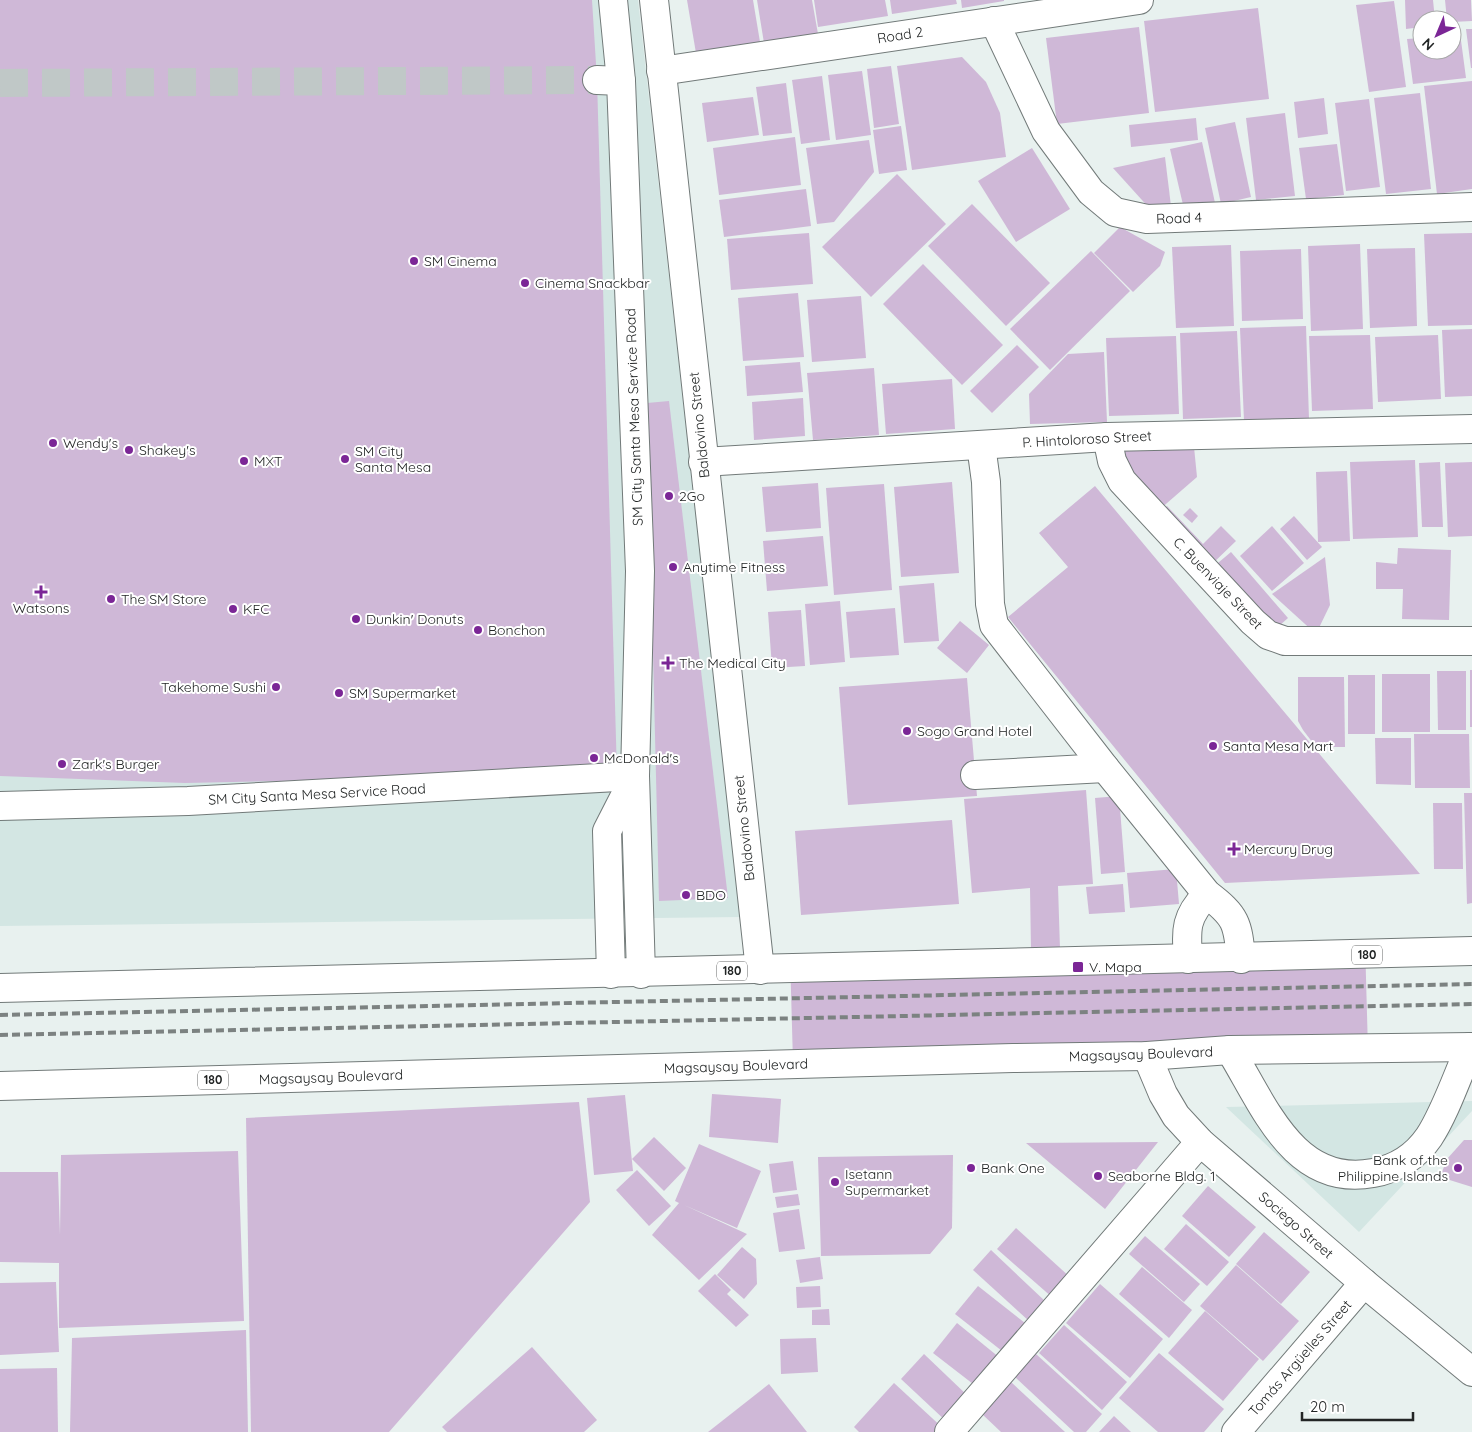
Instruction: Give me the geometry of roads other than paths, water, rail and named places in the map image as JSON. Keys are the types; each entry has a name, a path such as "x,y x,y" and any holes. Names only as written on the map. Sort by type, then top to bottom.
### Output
{"street":[{"name":"SM City Santa Mesa Service Road","path":"613,0 609,80 640,570 635,776 641,974"},
{"name":"Baldovino Street","path":"654,0 760,970"},
{"name":"Road 2","path":"661,71 1139,0"},
{"name":"Road 4","path":"994,21 1046,131 1091,192 1115,212 1147,219 1472,207"},
{"name":"P. Hintoloroso Street","path":"703,462 1107,437 1472,429"},
{"name":"C. Buenviaje Street","path":"1107,437 1112,461 1122,482 1253,622 1268,635 1285,641 1472,641"},
{"path":"981,445 986,482 990,604 994,625 1105,768 1207,894 1226,908 1239,929 1241,958"},
{"path":"975,775 1105,768"},
{"name":"SM City Santa Mesa Service Road","path":"0,806 188,801 635,776"},
{"name":"SM City Santa Mesa Service Road","path":"610,974 607,830 635,776"},
{"path":"1188,959 1186,933 1193,908 1207,894"},
{"name":"180","path":"0,988 641,974 1472,952"},
{"path":"1230,1050 1282,1136 1295,1151 1310,1163 1327,1171 1355,1175 1383,1172 1401,1163 1416,1151 1429,1136 1471,1047"},
{"name":"Magsaysay Boulevard","path":"0,1086 1013,1058 1147,1056 1230,1050 1471,1047"},
{"name":"Sociego Street","path":"1147,1056 1163,1094 1176,1116 1200,1142 1364,1283 1472,1372"},
{"path":"949,1432 1200,1142"},
{"name":"Tomás Argüelles Street","path":"1236,1432 1364,1283"}],"tunnel":[{"path":"0,83 597,80"}],"railway":[{"path":"0,1015 1472,984"},
{"path":"0,1035 1472,1004"}],"place":[{"name":"SM Cinema","path":"414,261"},
{"name":"Cinema Snackbar","path":"525,283"},
{"name":"Wendy's","path":"53,443"},
{"name":"Shakey's","path":"129,450"},
{"name":"SM City Santa Mesa","path":"345,459"},
{"name":"MXT","path":"244,461"},
{"name":"2Go","path":"669,496"},
{"name":"Anytime Fitness","path":"673,567"},
{"name":"Watsons","path":"41,592"},
{"name":"The SM Store","path":"111,599"},
{"name":"KFC","path":"233,609"},
{"name":"Dunkin' Donuts","path":"356,619"},
{"name":"Bonchon","path":"478,630"},
{"name":"The Medical City","path":"668,663"},
{"name":"Takehome Sushi","path":"276,687"},
{"name":"SM Supermarket","path":"339,693"},
{"name":"Sogo Grand Hotel","path":"907,731"},
{"name":"Santa Mesa Mart","path":"1213,746"},
{"name":"McDonald's","path":"594,758"},
{"name":"Zark's Burger","path":"62,764"},
{"name":"Mercury Drug","path":"1234,849"},
{"name":"BDO","path":"686,895"},
{"name":"V. Mapa","path":"1078,967"},
{"name":"Bank One","path":"971,1168"},
{"name":"Bank of the Philippine Islands","path":"1458,1168"},
{"name":"Seaborne Bldg. 1","path":"1098,1176"},
{"name":"Isetann Supermarket","path":"835,1182"}]}
